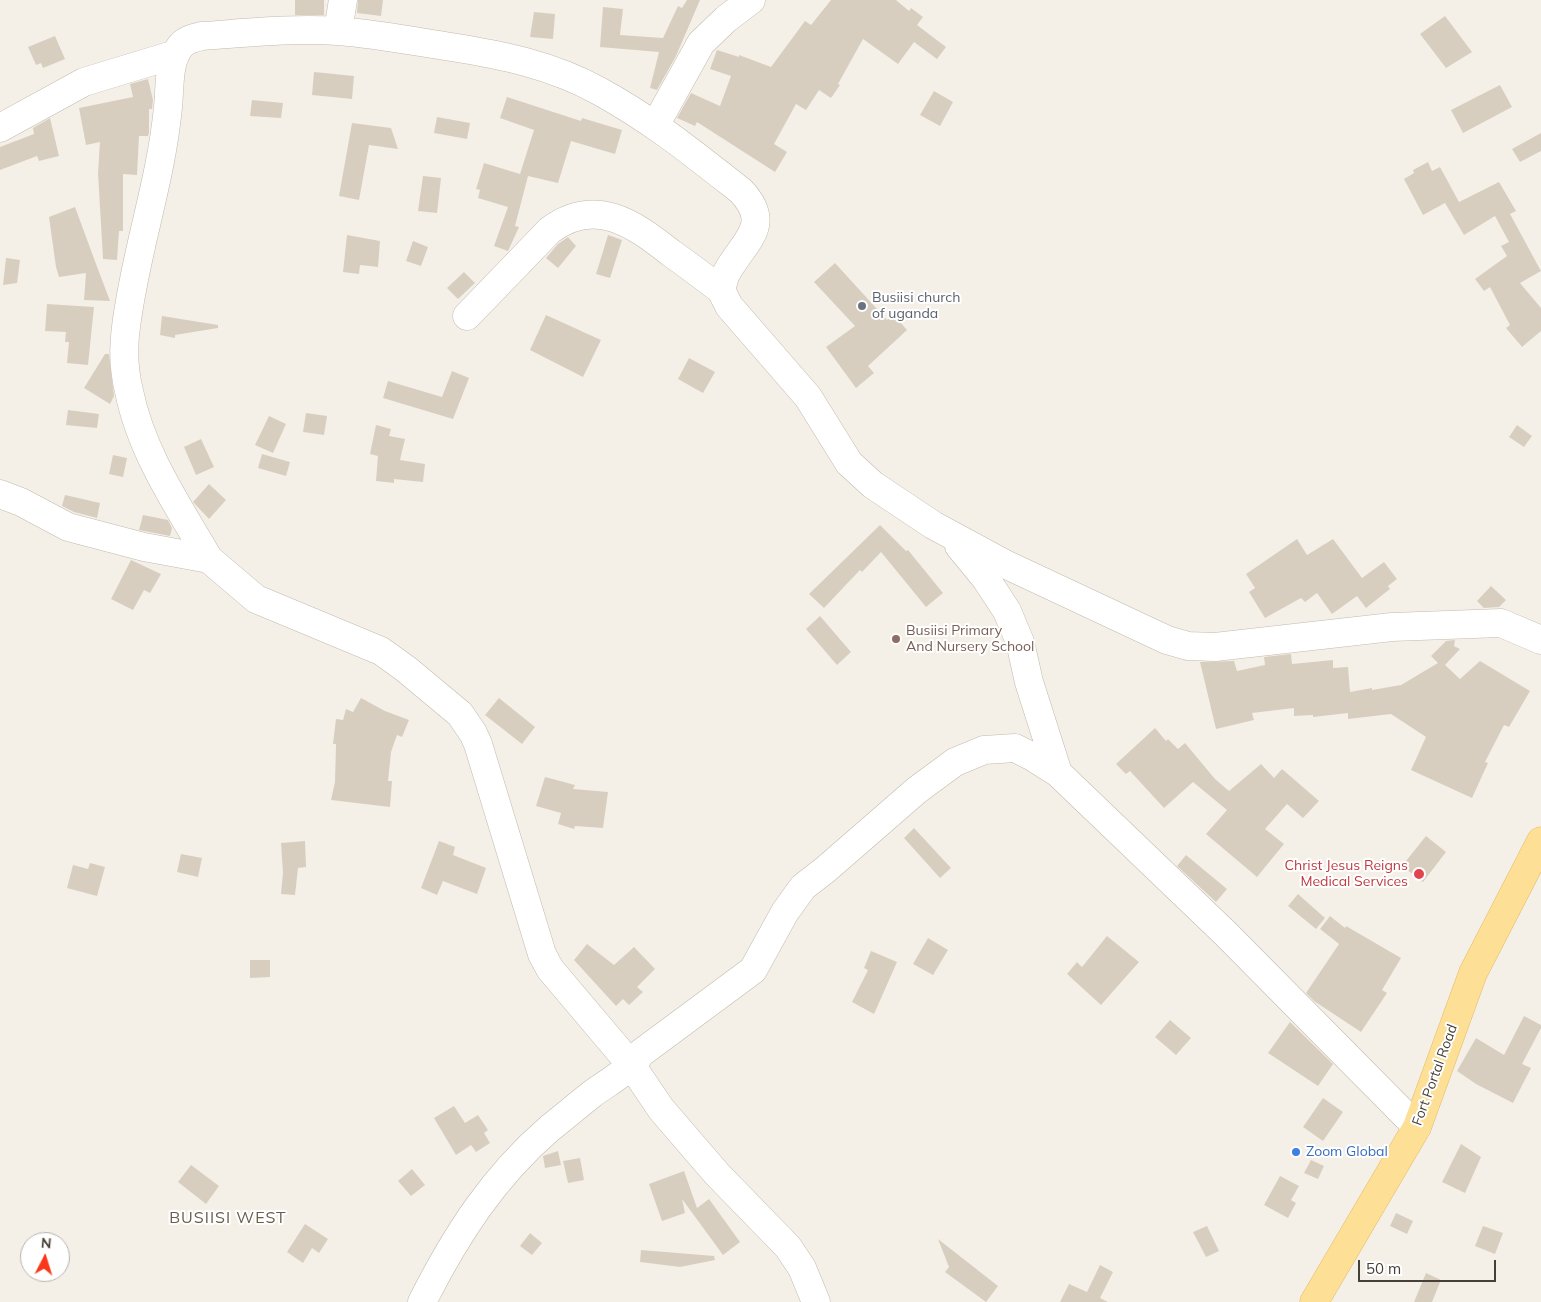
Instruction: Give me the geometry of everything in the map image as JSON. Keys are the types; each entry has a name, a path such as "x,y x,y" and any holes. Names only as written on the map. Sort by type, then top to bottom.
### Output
{"main road":[{"name":"Fort Portal Road","path":"1314,1302 1417,1127 1473,973 1541,841"}],"street":[{"path":"338,31 343,0"},
{"path":"656,124 702,43 726,19 751,0"},
{"path":"721,290 726,273 755,230 757,220 755,210 741,191 656,124 598,90 532,63 423,42 338,31 202,36 188,39 176,54 165,136 129,307 125,358 129,392 144,436 167,487 209,558 256,599 381,651 406,668 460,714 478,744 542,954 550,969 632,1066 661,1109 716,1174 788,1247 802,1268 816,1302"},
{"path":"0,128 84,82 176,54"},
{"path":"467,316 550,230 564,220 581,216 599,215 636,226 721,290 729,306 808,397 849,462 873,485 951,535 1007,566 1167,640 1188,646 1214,647 1392,627 1501,623 1541,640"},
{"path":"0,494 22,502 68,527 144,547 209,558"},
{"path":"951,535 986,579 1007,611 1020,642 1029,682 1058,773"},
{"path":"422,1302 459,1235 491,1187 514,1160 591,1096 632,1066 641,1053 753,970 785,912 803,887 917,790 955,762 984,750 1015,748 1032,756 1058,773 1226,934 1417,1127"}],"building":[{"path":"295,0 324,0 324,15 295,15"},
{"path":"358,0 383,0 381,16 357,13"},
{"path":"687,0 700,0 676,56 657,90 650,88 659,52 600,47 603,7 623,9 620,35 663,38 678,6 682,8"},
{"path":"831,0 896,0 909,11 911,8 923,17 917,25 946,47 937,59 914,42 898,64 863,39 838,84 840,85 831,98 819,90 806,110 796,104 774,144 787,152 775,172 697,122 695,126 677,118 691,93 720,106 731,76 710,69 717,50 739,57 739,55 771,67 805,21 811,25"},
{"path":"534,12 555,14 553,39 530,37"},
{"path":"1445,16 1472,52 1446,68 1420,34"},
{"path":"55,36 65,59 43,68 41,63 36,65 28,47"},
{"path":"314,72 354,76 352,99 312,95"},
{"path":"148,79 153,100 152,109 149,109 149,133 148,136 139,136 137,175 123,174 123,231 119,231 117,260 103,259 98,173 100,142 86,145 79,108 133,97 130,84"},
{"path":"1500,85 1512,107 1463,133 1451,110"},
{"path":"934,91 953,102 940,126 920,115"},
{"path":"507,97 581,121 582,118 622,130 615,154 571,141 558,183 528,176 515,226 519,227 508,251 494,246 508,207 478,198 480,190 476,189 484,163 520,174 534,130 500,118"},
{"path":"252,100 283,103 281,118 250,116"},
{"path":"437,117 470,123 467,139 434,133"},
{"path":"50,118 59,156 39,161 37,156 0,170 0,147 34,134 33,128"},
{"path":"352,123 391,128 398,149 369,145 359,200 339,196"},
{"path":"1541,133 1541,151 1520,162 1512,149"},
{"path":"1428,162 1432,171 1440,167 1459,202 1499,182 1516,211 1510,214 1541,271 1520,283 1541,308 1541,331 1522,347 1506,328 1510,325 1490,287 1484,291 1475,279 1507,256 1501,246 1509,242 1495,216 1464,235 1445,203 1423,215 1404,179 1414,173 1413,170"},
{"path":"423,176 441,178 437,213 418,211"},
{"path":"75,207 110,301 84,300 86,273 59,277 49,217"},
{"path":"347,235 380,241 378,267 360,265 359,274 343,272"},
{"path":"608,235 622,240 610,278 596,274"},
{"path":"568,237 576,246 558,268 546,258 558,244"},
{"path":"413,241 428,247 421,266 406,261"},
{"path":"6,258 20,260 17,283 3,285"},
{"path":"835,263 887,320 893,314 907,330 868,366 874,373 856,388 826,347 855,326 814,282"},
{"path":"464,272 475,283 458,299 447,288"},
{"path":"47,304 94,307 88,365 67,363 69,342 65,342 66,332 45,331"},
{"path":"546,315 601,340 583,377 530,350"},
{"path":"162,316 218,325 218,328 175,335 175,338 160,335"},
{"path":"105,354 109,354 114,396 110,404 84,388"},
{"path":"689,358 715,372 703,393 678,379"},
{"path":"452,371 469,378 453,419 383,398 388,381 442,397"},
{"path":"68,410 99,414 97,428 66,425"},
{"path":"306,413 327,416 324,435 303,432"},
{"path":"269,416 286,424 273,453 255,445"},
{"path":"376,425 391,429 389,436 405,439 400,460 425,464 423,482 394,479 394,483 376,481 378,456 370,454"},
{"path":"1517,425 1532,436 1524,447 1509,437"},
{"path":"201,439 214,467 196,475 184,447"},
{"path":"262,454 290,462 286,476 258,468"},
{"path":"113,455 127,458 123,477 109,474"},
{"path":"209,484 226,500 209,519 193,502"},
{"path":"65,495 100,503 97,518 74,512 62,506"},
{"path":"143,515 168,520 172,528 170,536 139,530"},
{"path":"880,525 906,551 908,550 943,593 926,607 881,552 862,572 860,570 824,608 809,594"},
{"path":"1297,539 1307,555 1333,539 1362,578 1384,562 1397,579 1388,586 1390,589 1366,608 1357,596 1332,614 1317,593 1305,602 1301,598 1265,618 1249,592 1255,588 1246,574"},
{"path":"131,560 161,574 150,593 144,590 133,610 111,599"},
{"path":"1491,586 1506,600 1499,607 1484,608 1477,601"},
{"path":"820,616 851,652 837,665 806,629"},
{"path":"1455,640 1454,646 1460,649 1445,665 1460,679 1480,661 1530,691 1509,727 1504,725 1485,762 1488,763 1472,798 1411,770 1426,737 1391,714 1348,719 1348,713 1313,717 1313,715 1294,716 1294,708 1252,713 1254,720 1216,729 1200,662 1234,661 1237,671 1265,665 1264,657 1291,654 1292,664 1333,660 1333,668 1348,667 1350,692 1401,685 1438,663 1431,656 1446,641"},
{"path":"361,698 385,711 409,720 402,737 397,735 391,752 388,781 392,781 390,807 331,800 335,782 336,744 333,744 336,719 343,720 346,709 353,712"},
{"path":"499,698 535,727 522,744 485,715"},
{"path":"1155,728 1166,741 1168,739 1178,749 1185,743 1215,779 1229,791 1261,764 1274,778 1282,769 1319,801 1303,818 1287,804 1265,829 1284,844 1257,877 1206,834 1227,810 1193,782 1164,808 1130,771 1126,774 1116,764"},
{"path":"545,777 575,785 573,789 608,792 603,828 575,826 574,829 558,824 561,813 536,806"},
{"path":"914,828 951,868 940,878 904,838"},
{"path":"1426,836 1446,852 1423,882 1402,866"},
{"path":"305,841 306,867 298,868 295,895 281,894 283,873 281,843"},
{"path":"439,841 455,847 453,855 486,868 477,894 443,881 437,895 421,888"},
{"path":"181,854 202,858 198,877 177,872"},
{"path":"1186,855 1227,889 1216,902 1177,866"},
{"path":"90,863 105,867 97,896 67,888 73,865 88,869"},
{"path":"1298,894 1325,918 1316,929 1288,906"},
{"path":"1330,916 1345,928 1346,926 1401,958 1382,990 1387,993 1361,1032 1314,1001 1306,993 1339,944 1320,929"},
{"path":"1107,936 1139,962 1101,1005 1067,974 1077,962 1082,967"},
{"path":"928,938 948,950 933,975 913,964"},
{"path":"587,944 614,965 634,947 655,969 637,987 643,992 629,1005 623,999 616,1006 574,960"},
{"path":"871,951 897,962 874,1014 852,1002 868,970 864,968"},
{"path":"250,960 270,960 270,977 250,978"},
{"path":"1524,1016 1541,1025 1541,1028 1522,1064 1531,1068 1513,1103 1476,1084 1457,1071 1476,1038 1504,1055"},
{"path":"1170,1020 1191,1038 1176,1055 1155,1037"},
{"path":"1290,1022 1333,1064 1318,1086 1268,1053"},
{"path":"1323,1098 1343,1112 1323,1141 1303,1127"},
{"path":"454,1106 465,1123 478,1115 488,1130 484,1133 490,1143 476,1152 471,1145 456,1155 434,1118"},
{"path":"1461,1144 1481,1157 1465,1193 1442,1182"},
{"path":"558,1151 561,1165 545,1168 543,1156"},
{"path":"580,1158 584,1180 568,1183 563,1161"},
{"path":"1311,1160 1324,1166 1318,1179 1304,1173"},
{"path":"191,1165 219,1186 206,1204 178,1182"},
{"path":"412,1169 425,1185 411,1196 398,1181"},
{"path":"684,1171 697,1208 709,1199 740,1242 723,1255 682,1199 685,1213 662,1221 649,1184"},
{"path":"1280,1176 1299,1186 1291,1200 1296,1203 1288,1218 1264,1205"},
{"path":"1396,1213 1413,1221 1407,1234 1390,1226"},
{"path":"305,1224 328,1239 319,1253 312,1248 303,1263 287,1252"},
{"path":"1207,1226 1219,1251 1206,1257 1193,1232"},
{"path":"1483,1226 1503,1233 1495,1254 1475,1246"},
{"path":"530,1233 542,1243 532,1255 520,1246"},
{"path":"938,1239 998,1286 986,1302 945,1272 949,1267"},
{"path":"641,1250 714,1256 715,1260 680,1267 640,1262"},
{"path":"1100,1265 1113,1272 1100,1298 1108,1302 1060,1302 1069,1284 1087,1292"},
{"path":"1426,1273 1441,1280 1432,1302 1414,1302"}],"place":[{"name":"Busiisi church of uganda","path":"862,306"},
{"name":"Busiisi Primary And Nursery School","path":"896,639"},
{"name":"Christ Jesus Reigns Medical Services","path":"1419,874"},
{"name":"Zoom Global","path":"1296,1152"}],"district":[{"name":"BUSIISI WEST","path":"228,1218"}]}
